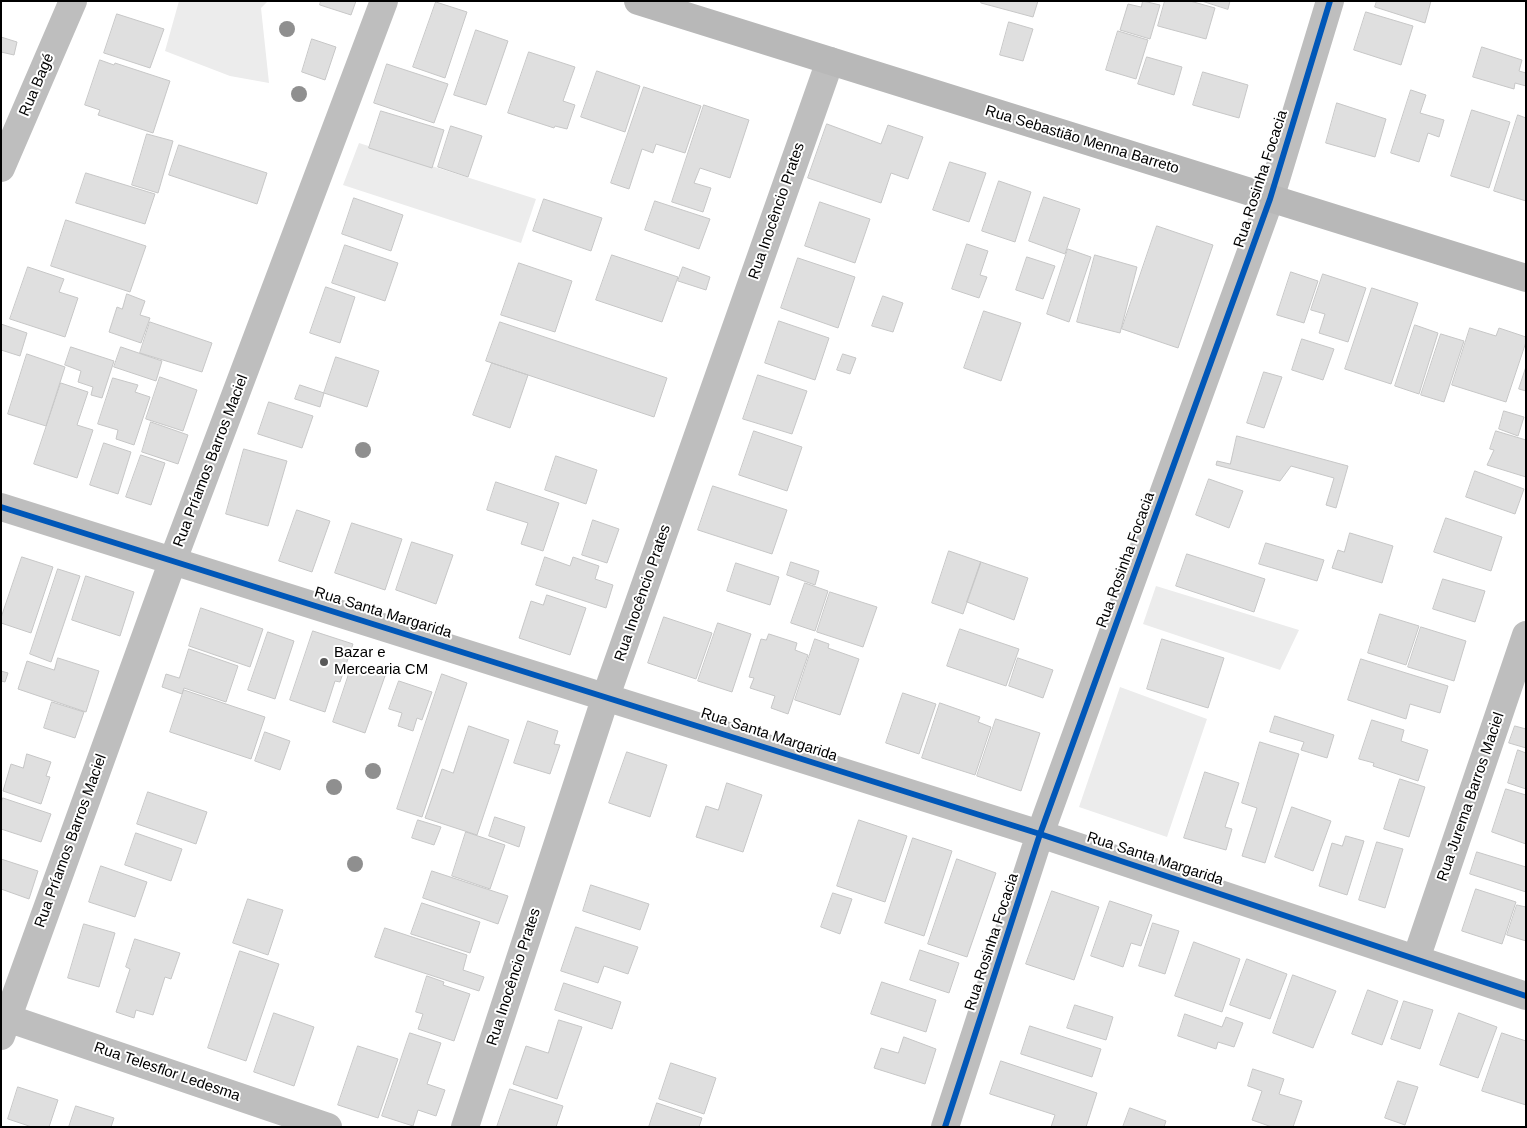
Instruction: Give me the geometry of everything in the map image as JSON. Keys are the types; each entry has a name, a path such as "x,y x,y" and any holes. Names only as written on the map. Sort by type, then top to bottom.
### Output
{"main road":[{"name":"Rua Sebastião Menna Barreto","path":"638,1 1526,278"}],"street":[{"name":"Rua Bagé","path":"1,168 73,1"},
{"name":"Rua Príamos Barros Maciel","path":"4,1027 173,560 384,1"},
{"name":"Rua Rosinha Focacia","path":"945,1127 1040,834 1270,198 1330,1"},
{"name":"Rua Inocêncio Prates","path":"464,1127 606,696 830,61"},
{"name":"Rua Santa Margarida","path":"1,507 1040,834 1526,996"},
{"name":"Rua Jurema Barros Maciel","path":"1416,959 1526,636"},
{"name":"Rua Telesflor Ledesma","path":"4,1027 328,1127"}],"shaded area":[{"path":"179,1 268,1 261,8 269,83 230,76 165,51"},
{"path":"359,143 536,199 521,243 343,185"},
{"path":"1156,586 1299,630 1280,670 1143,624"},
{"path":"1120,687 1207,719 1167,837 1079,807"}],"building":[{"path":"321,1 356,1 351,15 320,5"},
{"path":"982,1 1038,1 1033,17 981,3"},
{"path":"1143,1 1160,5 1150,39 1120,30 1128,4 1141,7"},
{"path":"1165,1 1190,1 1215,8 1206,39 1158,26"},
{"path":"1202,1 1230,1 1228,9"},
{"path":"1377,1 1431,1 1425,23 1375,7"},
{"path":"436,2 467,12 445,78 413,67"},
{"path":"1366,12 1413,26 1401,65 1354,50"},
{"path":"117,14 164,29 150,68 104,53"},
{"path":"1009,22 1033,29 1023,61 1000,55"},
{"path":"476,30 508,41 486,105 454,95"},
{"path":"1118,31 1148,40 1136,79 1106,70"},
{"path":"1,37 17,42 14,55 1,52"},
{"path":"312,39 336,47 325,80 302,72"},
{"path":"1482,47 1522,60 1519,71 1526,73 1526,86 1515,83 1514,89 1473,77"},
{"path":"529,52 575,67 563,101 575,105 567,129 555,126 554,128 508,113"},
{"path":"1147,57 1182,67 1174,95 1138,84"},
{"path":"100,60 170,81 153,133 98,115 100,110 85,105"},
{"path":"387,64 448,84 434,123 374,103"},
{"path":"597,71 640,86 625,132 581,117"},
{"path":"1203,72 1248,85 1239,118 1193,105"},
{"path":"644,87 701,106 685,153 656,144 653,153 642,149 629,189 611,183"},
{"path":"1411,90 1426,95 1420,113 1444,120 1439,137 1428,133 1419,162 1391,153"},
{"path":"1337,103 1386,119 1375,157 1326,143"},
{"path":"704,105 749,120 730,178 700,168 694,183 711,188 703,212 672,202"},
{"path":"1472,110 1510,122 1489,188 1451,176"},
{"path":"381,111 444,130 432,168 369,148"},
{"path":"1518,115 1526,118 1526,201 1494,191"},
{"path":"827,124 881,144 888,125 923,137 908,179 891,173 881,203 808,178"},
{"path":"451,126 482,136 468,177 438,167"},
{"path":"147,134 173,141 158,193 132,185"},
{"path":"179,145 267,173 257,204 169,175"},
{"path":"950,162 986,173 969,222 933,210"},
{"path":"86,173 155,194 145,224 76,203"},
{"path":"999,181 1031,192 1015,242 982,231"},
{"path":"1044,197 1080,209 1065,254 1029,241"},
{"path":"354,198 403,215 391,251 342,234"},
{"path":"544,199 602,218 591,251 533,231"},
{"path":"655,201 710,219 699,249 645,230"},
{"path":"820,202 870,219 855,263 805,246"},
{"path":"66,220 146,246 130,292 51,266"},
{"path":"1157,226 1213,245 1178,348 1122,329"},
{"path":"967,244 988,251 980,275 987,277 979,298 952,289"},
{"path":"345,245 398,263 385,301 332,283"},
{"path":"1068,249 1091,257 1069,322 1047,314"},
{"path":"612,255 678,277 662,322 596,300"},
{"path":"1095,255 1137,267 1120,333 1077,322"},
{"path":"1027,257 1055,266 1043,299 1016,290"},
{"path":"798,258 855,277 838,328 781,308"},
{"path":"519,263 572,281 555,332 501,315"},
{"path":"28,267 64,279 59,292 78,298 65,337 10,319"},
{"path":"683,267 710,277 706,290 678,281"},
{"path":"1291,272 1318,281 1304,323 1277,315"},
{"path":"1323,274 1366,288 1348,342 1319,333 1325,314 1311,310"},
{"path":"326,287 355,297 340,343 310,333"},
{"path":"1372,288 1418,303 1391,384 1345,369"},
{"path":"127,294 145,301 140,315 150,318 141,343 109,332 117,307 122,309"},
{"path":"883,296 903,303 893,332 872,326"},
{"path":"984,311 1021,323 1001,381 964,368"},
{"path":"779,321 829,338 815,380 765,363"},
{"path":"150,322 212,343 202,372 140,353"},
{"path":"500,322 667,378 654,417 486,361"},
{"path":"1,324 27,333 20,356 1,350"},
{"path":"1415,325 1438,333 1419,394 1395,386"},
{"path":"1470,328 1496,336 1499,328 1526,337 1506,402 1452,385"},
{"path":"1441,334 1464,341 1444,402 1421,395"},
{"path":"1302,339 1334,349 1323,380 1292,370"},
{"path":"71,347 114,361 102,398 91,395 93,387 78,382 81,371 65,365"},
{"path":"121,347 162,361 156,381 114,367"},
{"path":"27,354 65,367 46,426 8,414"},
{"path":"843,354 856,358 850,374 837,370"},
{"path":"336,357 379,371 367,407 324,393"},
{"path":"492,363 528,375 510,428 473,415"},
{"path":"1526,367 1526,391 1519,389"},
{"path":"1264,372 1282,377 1264,428 1247,423"},
{"path":"758,375 807,391 792,434 743,419"},
{"path":"160,377 197,390 183,431 146,419"},
{"path":"113,378 138,385 135,392 150,397 134,445 116,439 118,430 98,424"},
{"path":"61,383 88,392 77,425 93,430 77,478 34,464"},
{"path":"300,385 324,393 320,407 295,399"},
{"path":"269,402 313,416 302,448 258,434"},
{"path":"1504,411 1524,417 1518,436 1499,429"},
{"path":"151,422 188,435 178,464 142,452"},
{"path":"754,431 802,447 787,491 739,475"},
{"path":"1496,431 1526,440 1526,477 1487,465 1494,450 1490,449"},
{"path":"1237,436 1348,466 1336,508 1326,505 1334,478 1291,466 1280,481 1216,465 1217,461 1230,464"},
{"path":"104,443 131,452 118,494 90,485"},
{"path":"244,449 287,461 268,526 226,514"},
{"path":"141,455 165,463 151,505 126,497"},
{"path":"556,456 597,470 586,504 545,490"},
{"path":"1475,471 1524,489 1515,514 1466,497"},
{"path":"1209,479 1243,491 1229,528 1196,515"},
{"path":"496,482 559,503 543,551 521,544 528,523 487,510"},
{"path":"713,486 787,510 772,554 698,530"},
{"path":"297,510 330,521 312,572 279,561"},
{"path":"1446,518 1502,537 1491,571 1434,552"},
{"path":"593,520 619,529 607,563 582,555"},
{"path":"352,523 402,539 385,590 335,573"},
{"path":"1350,533 1393,546 1382,583 1332,568 1338,550 1344,552"},
{"path":"412,542 453,555 436,604 396,590"},
{"path":"1266,543 1324,560 1317,581 1259,564"},
{"path":"949,551 981,562 963,614 932,603"},
{"path":"1187,554 1265,579 1254,612 1176,586"},
{"path":"22,557 53,567 31,633 1,623 1,618"},
{"path":"545,557 570,566 573,557 599,566 595,579 613,585 606,608 536,585"},
{"path":"791,562 819,571 815,585 787,575"},
{"path":"981,562 1028,578 1014,620 967,602"},
{"path":"736,563 779,577 770,605 727,591"},
{"path":"58,569 80,576 51,662 30,654"},
{"path":"86,576 134,592 120,636 72,620"},
{"path":"1443,579 1485,591 1475,622 1433,609"},
{"path":"805,583 828,591 815,631 791,623"},
{"path":"830,592 877,607 863,647 817,632"},
{"path":"547,595 586,608 570,655 519,638 531,601 543,605"},
{"path":"201,608 263,629 250,667 189,646"},
{"path":"1380,614 1419,626 1406,665 1368,653"},
{"path":"664,617 712,633 696,679 648,663"},
{"path":"718,623 751,634 732,692 698,681"},
{"path":"1421,627 1466,641 1454,681 1408,667"},
{"path":"960,629 1019,649 1006,686 947,666"},
{"name":"Bazar e Mercearia CM","path":"313,631 353,644 340,682 335,681 325,712 290,700"},
{"path":"268,632 294,641 275,699 248,690"},
{"path":"769,634 797,643 795,650 808,655 788,714 771,708 775,696 750,688 754,678 749,677 761,639 766,640"},
{"path":"815,639 829,644 828,648 859,659 840,715 795,700"},
{"path":"1162,639 1224,658 1208,708 1147,689"},
{"path":"189,649 238,666 226,702 184,688 182,694 162,687 166,674 179,678"},
{"path":"58,658 99,671 86,712 18,689 27,661 54,670"},
{"path":"1018,658 1053,670 1043,698 1009,686"},
{"path":"1361,659 1448,686 1440,713 1410,704 1406,719 1348,700"},
{"path":"352,665 385,676 365,733 333,722"},
{"path":"1,671 8,673 5,682 1,681"},
{"path":"442,674 467,683 422,817 397,809"},
{"path":"399,681 432,692 422,720 417,718 413,731 398,726 402,713 389,709"},
{"path":"184,690 265,717 251,759 170,732"},
{"path":"903,693 936,704 919,754 886,743"},
{"path":"52,702 84,712 75,738 44,728"},
{"path":"940,703 980,717 978,722 991,727 975,775 922,758"},
{"path":"1275,716 1334,735 1327,758 1301,750 1304,742 1270,732"},
{"path":"996,719 1040,733 1021,791 977,776"},
{"path":"1372,720 1404,730 1401,741 1428,750 1418,781 1373,766 1374,763 1359,759"},
{"path":"528,721 558,731 554,744 560,745 550,774 514,763"},
{"path":"469,726 509,740 477,835 425,818 442,769 453,773"},
{"path":"1515,726 1526,729 1526,748 1509,743"},
{"path":"265,732 290,741 280,770 255,761"},
{"path":"1260,742 1299,754 1265,863 1242,856 1257,808 1242,803"},
{"path":"1518,750 1526,753 1526,789 1508,783"},
{"path":"627,752 667,765 650,817 609,803"},
{"path":"27,754 51,762 46,776 50,777 41,804 3,791 11,764 23,768"},
{"path":"1205,772 1239,783 1225,827 1232,829 1226,850 1184,838"},
{"path":"1400,779 1425,787 1409,837 1384,829"},
{"path":"727,783 762,795 743,852 696,837 706,806 718,810"},
{"path":"1506,789 1526,795 1526,844 1492,832"},
{"path":"148,792 207,812 196,844 137,824"},
{"path":"3,798 51,814 41,842 1,829 1,804"},
{"path":"1292,807 1331,821 1313,871 1275,857"},
{"path":"495,817 525,827 519,847 489,836"},
{"path":"418,820 441,827 434,845 412,838"},
{"path":"859,820 907,836 885,902 837,886"},
{"path":"466,832 505,845 490,889 452,876"},
{"path":"136,833 182,849 171,881 125,865"},
{"path":"1346,836 1364,841 1347,895 1319,886 1332,843 1342,846"},
{"path":"913,838 952,851 924,936 885,923"},
{"path":"1377,842 1403,849 1385,908 1359,900"},
{"path":"1477,852 1526,867 1526,892 1470,874"},
{"path":"1,859 38,871 29,899 1,889"},
{"path":"957,859 996,873 967,957 928,944"},
{"path":"101,866 147,882 135,917 89,902"},
{"path":"432,871 508,896 498,924 423,898"},
{"path":"591,885 649,904 640,930 583,911"},
{"path":"1476,889 1516,902 1502,944 1462,931"},
{"path":"1052,891 1099,907 1074,980 1026,964"},
{"path":"833,893 852,899 840,934 821,927"},
{"path":"248,899 283,910 268,955 233,943"},
{"path":"1110,901 1152,915 1141,946 1131,943 1123,967 1091,956"},
{"path":"422,903 480,922 470,953 411,934"},
{"path":"1517,905 1526,907 1526,941 1507,935"},
{"path":"1153,923 1179,931 1165,974 1139,966"},
{"path":"84,924 115,933 99,987 68,978"},
{"path":"576,927 638,947 628,974 604,966 598,983 561,971"},
{"path":"385,928 467,955 463,970 484,977 479,991 375,957"},
{"path":"135,939 180,953 171,979 165,977 153,1015 136,1010 134,1018 116,1012 130,969 126,967"},
{"path":"1194,942 1240,959 1222,1012 1175,996"},
{"path":"920,950 959,963 949,993 910,980"},
{"path":"240,951 279,964 246,1061 208,1048"},
{"path":"1247,959 1287,974 1270,1019 1230,1005"},
{"path":"1293,975 1336,991 1313,1048 1273,1033"},
{"path":"427,976 444,982 443,985 470,994 454,1041 418,1029 423,1014 416,1012"},
{"path":"882,982 936,1000 926,1032 871,1014"},
{"path":"564,983 621,1002 612,1029 555,1010"},
{"path":"1368,990 1398,1001 1382,1045 1352,1034"},
{"path":"1404,1001 1433,1010 1420,1049 1391,1039"},
{"path":"1075,1005 1113,1017 1106,1040 1067,1028"},
{"path":"274,1013 314,1027 294,1086 254,1072"},
{"path":"1459,1013 1497,1027 1478,1078 1440,1065"},
{"path":"1185,1014 1222,1027 1226,1017 1243,1023 1234,1047 1218,1042 1216,1049 1178,1036"},
{"path":"559,1020 582,1027 557,1099 513,1084 526,1046 548,1053"},
{"path":"1030,1026 1101,1049 1092,1077 1021,1054"},
{"path":"410,1033 441,1043 427,1084 445,1090 436,1116 418,1110 413,1126 382,1116"},
{"path":"1502,1033 1526,1041 1526,1105 1482,1091"},
{"path":"904,1037 936,1049 925,1084 874,1068 881,1048 898,1053"},
{"path":"358,1046 398,1059 378,1118 338,1105"},
{"path":"1001,1061 1097,1093 1086,1127 1051,1127 1055,1115 990,1094"},
{"path":"671,1063 716,1078 704,1114 659,1099"},
{"path":"1253,1069 1284,1079 1279,1094 1302,1101 1293,1127 1272,1127 1252,1120 1262,1091 1248,1086"},
{"path":"1398,1081 1418,1087 1405,1125 1385,1118"},
{"path":"18,1087 58,1100 49,1127 32,1127 8,1119"},
{"path":"510,1089 563,1106 556,1127 497,1127"},
{"path":"657,1103 702,1118 699,1127 649,1127"},
{"path":"76,1106 114,1118 111,1127 69,1127"},
{"path":"1130,1108 1166,1121 1164,1127 1123,1127"}],"cycle path":[{"path":"945,1127 1040,834 1270,199 1330,1"},
{"path":"1,507 1040,834 1526,996"}],"place":[{"name":"Bazar e Mercearia CM","path":"324,662"}]}
